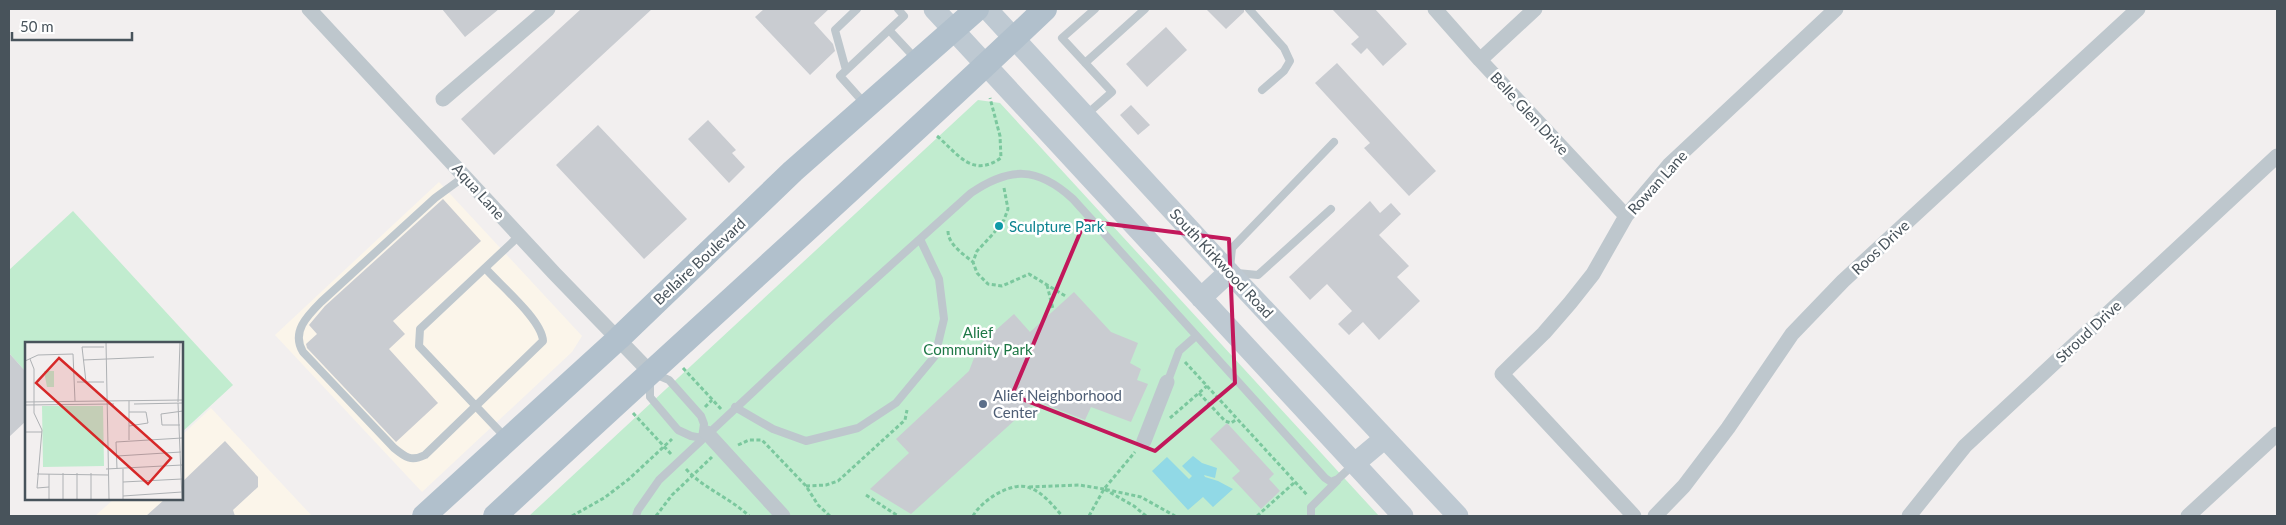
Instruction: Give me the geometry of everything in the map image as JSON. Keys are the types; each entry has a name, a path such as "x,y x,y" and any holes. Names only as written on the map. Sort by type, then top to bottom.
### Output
{"main road":[{"path":"934,9 1403,516"},
{"name":"Bellaire Boulevard","path":"424,516 619,338 793,171 977,9"},
{"name":"South Kirkwood Road","path":"988,9 1085,116 1458,516"},
{"path":"495,516 650,372 829,211 1045,9"},
{"path":"1202,298 1230,272"},
{"path":"1354,464 1384,438"}],"street":[{"name":"Aqua Lane","path":"309,9 520,236 650,372"},
{"path":"443,99 548,9"},
{"name":"Belle Glen Drive","path":"1435,9 1480,60 1626,216"},
{"path":"1480,60 1534,9"},
{"name":"Rowan Lane","path":"1634,516 1502,374 1544,333 1576,296 1593,274 1626,216 1669,165 1836,9"},
{"name":"Roos Drive","path":"1655,516 1684,486 1728,428 1792,334 1843,281 2138,9"},
{"name":"Stroud Drive","path":"1909,516 1965,446 2277,156"},
{"path":"1144,441 1168,380"},
{"path":"2188,516 2277,434"},
{"path":"704,435 724,452 783,516"}],"lane":[{"path":"846,70 834,30 857,9"},
{"path":"867,107 840,76 904,16 898,9"},
{"path":"1085,64 1092,52 1132,16 1145,9"},
{"path":"1249,9 1284,48 1290,61 1284,71 1262,90"},
{"path":"1085,116 1112,92 1062,38 1071,30 1084,25 1098,10"},
{"path":"889,30 918,62"},
{"path":"1071,30 1077,36"},
{"path":"1332,209 1258,275 1230,272 1232,248 1334,142"},
{"path":"636,516 638,510 659,480 704,435 970,192 992,179 1008,175 1034,174 1055,184 1073,198 1325,478 1331,482 1338,479"},
{"path":"465,176 435,198 321,302 302,325 298,344 303,352 394,448 410,460 424,455 543,341 542,333 536,322 486,269"},
{"path":"508,440 419,346 420,329 520,236"},
{"path":"735,407 773,429 806,441 858,428 896,403 935,356 944,319 939,279 920,239"},
{"path":"1168,380 1178,355 1196,336"},
{"path":"650,372 669,380 699,413 704,424 704,435 690,436 680,431 650,397 650,372"},
{"path":"1311,516 1311,507 1354,464"}],"path":[{"path":"935,134 962,159 976,167 990,166 1001,158 1000,136 989,94"},
{"path":"973,262 977,251 1004,220 1008,209 1004,187"},
{"path":"948,231 948,237 973,262 977,273 988,284 1002,286 1029,274 1066,297"},
{"path":"1046,285 1053,309"},
{"path":"1178,355 1315,504"},
{"path":"682,367 727,415"},
{"path":"1199,393 1225,421 1231,423 1237,419"},
{"path":"699,413 712,400"},
{"path":"806,486 826,485 838,481 905,420 905,413 909,408"},
{"path":"633,413 692,476 749,516"},
{"path":"572,516 604,498 629,479 680,431"},
{"path":"656,516 672,495 692,476 724,452 749,440 762,440 772,448 780,461 806,486 818,505 830,516"},
{"path":"1258,516 1295,482"},
{"path":"973,516 978,507 993,495 1014,488 1079,485 1141,498 1175,516"},
{"path":"1029,487 1050,502 1062,516"},
{"path":"1104,489 1134,506 1146,516"},
{"path":"866,495 898,516"}],"highlighted area":[{"path":"1085,221 1229,239 1235,383 1155,451 1012,395"}],"shaded area":[{"path":"439,182 582,336 572,352 422,492 275,335"},
{"path":"211,408 312,516 95,516 113,500 182,500 182,435"}],"green space":[{"name":"Alief Community Park","path":"978,100 1000,103 1379,516 529,516"},
{"path":"73,211 233,385 182,432 182,342 25,342 25,371 9,353 9,270"}],"water":[{"path":"1193,456 1202,463 1217,468 1215,478 1204,475 1205,477 1233,489 1213,507 1203,497 1188,510 1152,471 1167,457 1189,479 1192,476 1182,466"}],"building":[{"path":"442,9 499,9 465,37"},
{"path":"581,9 652,9 494,155 461,119"},
{"path":"764,9 829,9 814,23 833,44 835,51 810,75 755,17"},
{"path":"1206,9 1244,9 1244,12 1226,29"},
{"path":"1332,9 1375,9 1407,44 1383,66 1367,48 1361,54 1351,44 1359,37"},
{"path":"1166,27 1187,50 1147,87 1126,64"},
{"path":"1337,63 1436,171 1409,196 1364,148 1370,143 1315,83"},
{"path":"1131,105 1150,125 1138,135 1120,115"},
{"path":"708,120 736,150 732,153 745,167 729,183 688,139"},
{"path":"598,125 687,219 644,259 556,165"},
{"path":"443,199 481,241 393,321 405,334 389,349 438,403 396,442 307,348 306,344 317,334 309,325 325,306"},
{"path":"1370,201 1380,213 1391,203 1401,214 1379,235 1409,266 1397,277 1420,301 1379,340 1363,322 1349,335 1338,324 1352,311 1327,284 1310,300 1289,277"},
{"name":"Alief Neighborhood Center","path":"1074,292 1111,332 1138,343 1130,363 1141,369 1137,380 1148,384 1131,422 1091,407 1085,420 1036,401 911,514 870,489 909,453 896,439 969,371 979,345 1014,314 1030,332"},
{"path":"9,353 25,371 25,422 9,437"},
{"path":"1227,423 1274,474 1269,479 1280,491 1261,509 1232,478 1240,471 1210,439"},
{"path":"225,441 258,477 258,487 233,510 235,516 146,516 164,500 182,500 182,482"}],"place":[{"name":"Sculpture Park","path":"999,226"},
{"name":"Alief Neighborhood Center","path":"983,404"}]}
